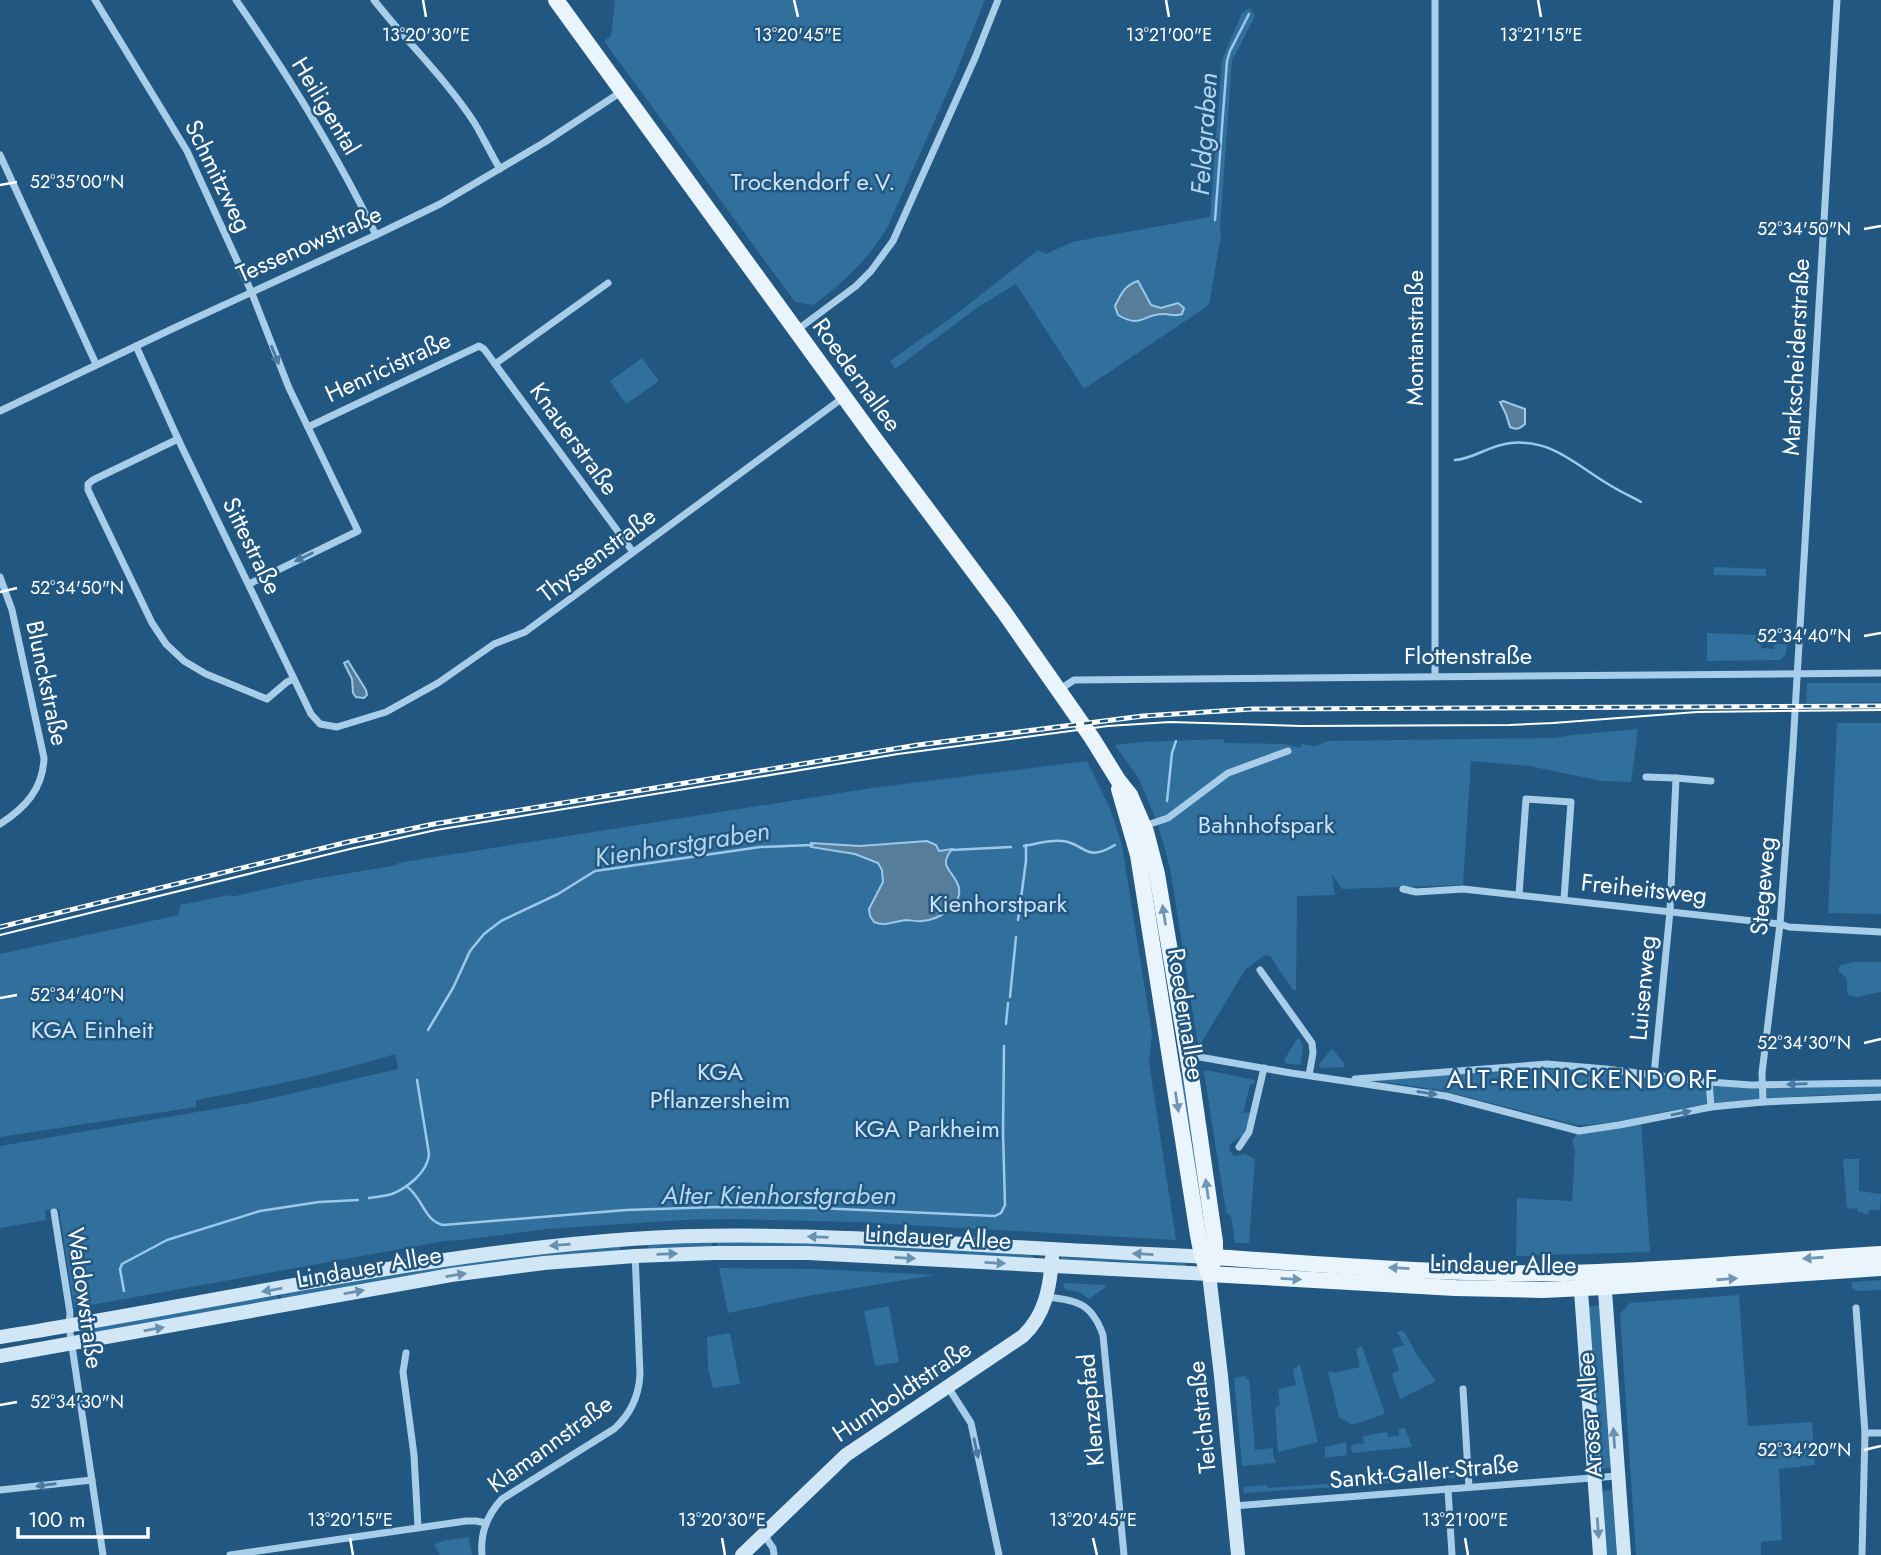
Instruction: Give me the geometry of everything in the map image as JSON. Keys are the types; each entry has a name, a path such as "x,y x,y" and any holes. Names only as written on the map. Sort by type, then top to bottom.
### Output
{"main road":[{"name":"Roedernallee","path":"556,0 844,397 1004,612 1130,794 1144,826 1157,874 1213,1227 1208,1257"},
{"name":"Roedernallee","path":"1118,780 1138,855 1170,1055 1208,1257"},
{"name":"Lindauer Allee","path":"0,1337 454,1257 532,1247 714,1236 806,1236 1580,1280"},
{"name":"Humboldtstraße","path":"742,1555 846,1455 1023,1336 1039,1317 1047,1297 1052,1249"},
{"name":"Lindauer Allee","path":"0,1356 451,1275 544,1263 635,1256 783,1253 1466,1289 1580,1280 1881,1268"},
{"name":"Lindauer Allee","path":"1604,1279 1881,1254"},
{"path":"1208,1257 1209,1274"},
{"name":"Teichstraße","path":"1209,1274 1238,1555"},
{"name":"Aroser Allee","path":"1604,1279 1624,1555"},
{"name":"Aroser Allee","path":"1580,1280 1600,1555"}],"street":[{"name":"Schmitzweg","path":"95,0 187,151 251,291 277,359 358,531 249,584"},
{"name":"Heiligental","path":"236,0 290,80 354,189 376,235"},
{"path":"374,0 473,121 500,169"},
{"path":"797,331 856,286 893,241 998,0"},
{"name":"Montanstraße","path":"1435,0 1435,676"},
{"name":"Markscheiderstraße","path":"1796,674 1837,0"},
{"name":"Tessenowstraße","path":"0,411 442,203 558,134 622,91"},
{"path":"0,155 96,364"},
{"path":"495,365 608,283"},
{"name":"Sittestraße","path":"136,346 311,714 320,723 337,727 360,721"},
{"name":"Knauerstraße","path":"481,347 633,552"},
{"name":"Henricistraße","path":"308,427 481,347"},
{"name":"Thyssenstraße","path":"360,721 386,712 438,683 494,644 525,632 844,397"},
{"path":"178,439 93,480 88,484 93,502 152,623 175,652 206,674 267,699 294,679"},
{"name":"Blunckstraße","path":"0,577 12,610 44,758 44,769 36,790 20,810 0,824"},
{"name":"Flottenstraße","path":"1058,690 1073,680 1881,673"},
{"name":"Stegeweg","path":"1763,1102 1762,1073 1780,924 1796,674"},
{"path":"1144,826 1168,818 1228,773 1288,751"},
{"path":"1646,777 1710,781"},
{"name":"Luisenweg","path":"1654,1075 1670,911 1676,778"},
{"path":"1519,894 1526,799 1571,802 1564,899"},
{"name":"Freiheitsweg","path":"1403,889 1416,892 1464,888 1789,927 1881,932"},
{"path":"1260,970 1312,1043 1309,1075"},
{"path":"1170,1055 1186,1055 1446,1096 1579,1131 1711,1107 1881,1097"},
{"path":"1343,1080 1547,1064 1709,1082 1763,1085 1881,1083"},
{"path":"1239,1147 1250,1132 1264,1068"},
{"path":"1709,1082 1711,1107"},
{"path":"1842,1083 1843,1099"},
{"name":"Waldowstraße","path":"54,1212 103,1555"},
{"name":"Klamannstraße","path":"482,1555 481,1540 486,1523 502,1499 614,1429 633,1406 638,1393 640,1374 634,1239"},
{"name":"Klenzepfad","path":"1047,1297 1069,1299 1086,1307 1098,1321 1103,1335 1124,1555"},
{"path":"1856,1308 1865,1433 1862,1555"},
{"path":"406,1353 403,1372 415,1455 418,1527"},
{"path":"948,1387 971,1423 999,1555"},
{"path":"1463,1390 1469,1488"},
{"path":"1865,1433 1881,1433"},
{"name":"Sankt-Galler-Straße","path":"1233,1506 1617,1476"},
{"path":"0,1490 92,1480"},
{"path":"1448,1489 1452,1555"},
{"path":"230,1555 466,1521 486,1523"},
{"path":"764,1534 773,1548 774,1555"}],"green space":[{"name":"Trockendorf e.V.","path":"615,0 985,0 887,228 854,270 813,305 795,302 604,41 611,36"},
{"path":"1250,8 1255,16 1232,61 1221,235 1209,305 1084,389 1016,284 978,307 895,369 890,361 955,315 1038,250 1046,254 1072,242 1210,217 1222,60 1242,13","holes":["1138,281 1151,305 1161,308 1178,303 1177,316 1163,314 1133,322"]},
{"path":"642,358 659,381 626,404 610,381"},
{"path":"1714,567 1766,569 1766,576 1714,575"},
{"path":"1707,633 1758,635 1761,648 1774,649 1774,643 1787,645 1786,654 1780,660 1707,661"},
{"path":"1807,683 1881,683 1881,702 1806,703"},
{"path":"1837,723 1881,723 1881,914 1828,913"},
{"name":"Bahnhofspark","path":"1638,729 1631,782 1602,781 1529,766 1471,761 1463,885 1342,889 1332,874 1335,895 1297,896 1296,991 1270,956 1265,955 1245,970 1198,1045 1170,868 1158,825 1139,779 1115,745 1223,739 1225,743 1284,744 1301,748 1301,744 1315,746 1328,741 1553,738"},
{"path":"1087,761 1110,808 1122,845 1152,1034 1149,1063 1176,1240 855,1222 684,1220 547,1229 445,1241 74,1307 59,1209 45,1210 46,1220 0,1228 0,1146 255,1102 398,1069 395,1054 296,1080 196,1100 196,1107 0,1137 0,954 179,915 180,905 398,863 872,788"},
{"path":"1855,962 1881,962 1881,992 1857,997 1848,995 1847,980 1838,968"},
{"path":"1299,1038 1303,1046 1301,1064 1285,1063 1284,1060"},
{"path":"1332,1049 1345,1064 1344,1067 1320,1068 1319,1064"},
{"path":"1555,1068 1748,1088 1881,1086 1881,1093 1726,1102 1609,1123 1577,1125 1440,1090 1377,1081"},
{"path":"1206,1070 1255,1080 1255,1083 1250,1085 1243,1113 1251,1112 1247,1127 1243,1135 1229,1146 1234,1156 1244,1154 1255,1159 1249,1243 1235,1243 1231,1216 1226,1212 1204,1072"},
{"path":"1177,1072 1184,1073 1209,1239 1205,1239"},
{"path":"1641,1121 1650,1252 1516,1256 1517,1198 1572,1201 1575,1150 1572,1141 1579,1131"},
{"path":"1845,1159 1859,1159 1859,1191 1881,1194 1880,1210 1869,1210 1868,1214 1863,1214 1858,1212 1857,1208 1847,1209"},
{"path":"712,1240 712,1249 649,1251 648,1242"},
{"path":"717,1240 1033,1252 1033,1261 717,1249"},
{"path":"620,1243 620,1252 282,1301 280,1292 418,1267"},
{"path":"1061,1257 1185,1260 1186,1266 1059,1261"},
{"path":"719,1268 815,1269 935,1275 813,1295 728,1313"},
{"path":"1881,1280 1881,1290 1858,1291 1852,1288 1852,1282"},
{"path":"1064,1283 1107,1286 1089,1299 1079,1292 1066,1290"},
{"path":"277,1293 278,1302 86,1336 84,1327"},
{"path":"1739,1295 1748,1426 1812,1422 1815,1465 1779,1469 1782,1540 1761,1542 1761,1555 1636,1555 1620,1314 1630,1303"},
{"path":"1600,1305 1611,1468 1599,1469 1587,1307"},
{"path":"889,1306 899,1362 875,1366 864,1311"},
{"path":"1397,1332 1405,1333 1436,1381 1400,1399 1392,1374 1399,1370 1392,1349 1404,1345"},
{"path":"730,1333 740,1384 713,1388 708,1368 707,1337"},
{"path":"1362,1346 1385,1414 1352,1425 1339,1417 1328,1372 1360,1367 1356,1349"},
{"path":"1300,1364 1318,1442 1278,1452 1275,1408 1280,1405 1278,1389 1296,1385 1293,1370"},
{"path":"1246,1376 1246,1379 1249,1379 1255,1450 1273,1448 1276,1463 1242,1466 1234,1378"},
{"path":"1405,1428 1412,1447 1352,1453 1351,1445 1364,1443 1363,1436 1387,1432 1388,1437 1399,1436 1399,1429"},
{"path":"1346,1442 1347,1455 1325,1458 1325,1447"},
{"path":"1454,1467 1455,1478 1363,1485 1363,1482 1373,1480 1372,1473"},
{"path":"1339,1483 1338,1487 1244,1493 1243,1487 1267,1485 1268,1488"},
{"path":"1612,1490 1617,1555 1604,1555 1599,1491"},
{"path":"469,1537 472,1555 440,1555 434,1545 443,1541"}],"shaded area":[{"path":"1138,281 1151,305 1161,308 1178,303 1184,308 1182,314 1157,315 1137,321 1118,315 1115,306 1121,294"},
{"path":"1500,402 1525,409 1523,426 1516,429 1510,427"},
{"path":"348,661 366,690 367,695 364,698 356,697 353,693 352,679 344,663"},
{"path":"927,841 936,845 939,851 952,849 946,864 959,888 957,901 948,911 935,918 886,924 874,922 869,909 883,882 878,863 855,854 811,847 811,843 860,846"}],"waterway":[{"name":"Feldgraben","path":"1215,220 1227,61 1249,14"},
{"name":"Feldgraben","path":"1455,460 1503,444 1539,445 1563,455 1612,487 1641,502"},
{"name":"Kienhorstgraben","path":"1167,801 1172,753 1176,741"},
{"name":"Kienhorstgraben","path":"1024,846 1058,841 1097,852 1115,845"},
{"name":"Kienhorstgraben","path":"428,1030 453,988 470,951 484,934 501,921 558,894 595,871 760,847 812,845"},
{"name":"Alter Kienhorstgraben","path":"1018,920 1026,845"},
{"name":"Kienhorstgraben","path":"951,850 1011,847"},
{"name":"Alter Kienhorstgraben","path":"1010,997 1016,937"},
{"name":"Alter Kienhorstgraben","path":"1006,1024 1008,1003"},
{"name":"Alter Kienhorstgraben","path":"406,1186 431,1218 443,1225 626,1210 718,1207 818,1208 995,1216 1001,1213 1005,1205 1004,1046"},
{"name":"Kienhorstgraben","path":"369,1198 392,1194 404,1188 421,1173 428,1161 417,1080"},
{"name":"Kienhorstgraben","path":"124,1291 120,1269 122,1264 167,1240 260,1211 319,1202 358,1200"}],"tram line":[{"path":"0,935 436,830 898,754 1108,726 1170,722 1301,726 1509,725 1697,712 1881,710"}],"railway":[{"path":"0,927 348,842 434,824 918,745 1143,716 1252,709 1881,706"}],"district":[{"name":"ALT-REINICKENDORF","path":"1583,1079"}],"park label":[{"name":"Kienhorstpark","path":"998,904"},
{"name":"KGA Einheit","path":"92,1030"},
{"name":"KGA Pflanzersheim","path":"720,1086"},
{"name":"KGA Parkheim","path":"927,1129"}]}
